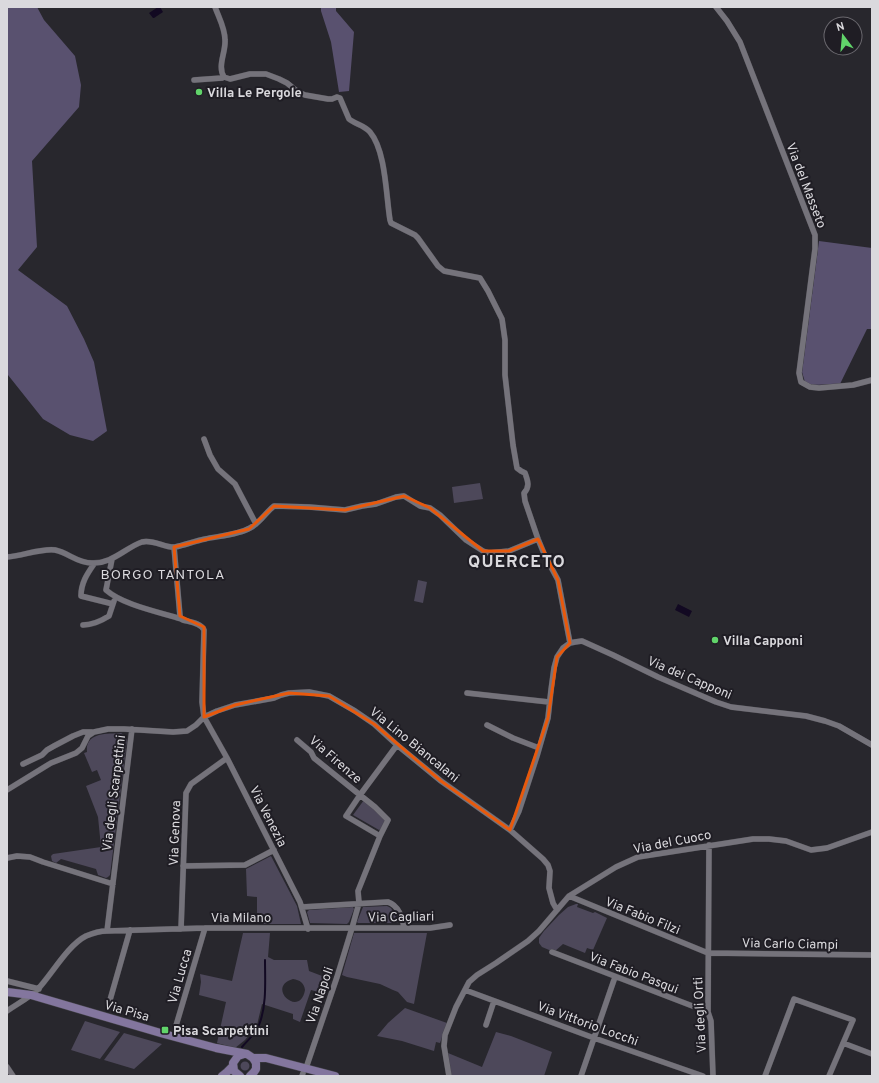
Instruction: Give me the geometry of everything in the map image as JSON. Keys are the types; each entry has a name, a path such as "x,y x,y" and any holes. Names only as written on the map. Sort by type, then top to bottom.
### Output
{"main road":[{"name":"Via Pisa","path":"7,992 31,995 164,1034 216,1048 236,1051 253,1058 266,1058 303,1072 335,1076"},
{"name":"Via Pisa","path":"216,1048 227,1053 234,1063"},
{"path":"222,1076 234,1063 238,1056 244,1054"},
{"path":"253,1058 256,1063 254,1073"},
{"path":"254,1073 262,1066 277,1062"},
{"path":"234,1063 234,1071 237,1076"}],"street":[{"path":"215,7 223,26 226,39 222,66 224,77"},
{"name":"Via del Masseto","path":"716,7 740,42 815,235 816,243 800,373 801,382 810,387 819,388 853,385 872,380"},
{"path":"194,80 224,77 230,79 250,74 266,74 279,79 305,95 328,99 337,97 340,98 348,119 365,127 370,132 376,143 380,156 389,216 392,223 415,235 438,266 444,271 480,278 502,319 505,340 505,375 517,468 525,473 529,486 524,493 525,501 545,556 558,580 570,643 563,648 557,657 554,668 548,718 519,811 510,830"},
{"path":"204,439 210,455 218,469 235,484 256,524"},
{"path":"7,557 56,550 75,559 94,564 112,559 137,544 144,542 174,547 206,538 232,534 249,529 274,506 345,510 376,504 396,497 404,496 420,506 430,508 440,515 466,540 483,551 489,553 509,551 538,539"},
{"path":"174,547 181,619"},
{"path":"112,559 106,590 123,601 199,624 204,630 202,702 204,717"},
{"path":"94,564 83,582 81,596 113,604"},
{"path":"83,625 97,623 109,616 116,597"},
{"name":"Via dei Capponi","path":"570,643 582,641 658,677 716,702 731,707 791,714 825,721 850,732 872,745"},
{"name":"Via Lino Biancalani","path":"132,729 172,732 187,731 204,717 235,705 274,698 289,693 308,692 329,696 374,724 441,781 510,830 543,859 548,865 550,872 549,888 553,903 557,910"},
{"path":"467,692 549,702"},
{"name":"Via Venezia","path":"204,717 227,758 274,850 302,907 308,928"},
{"path":"487,725 513,738 539,748"},
{"name":"Via degli Scarpettini","path":"7,790 51,763 76,753 82,748 88,736 94,732 108,729 132,729 107,930"},
{"path":"23,764 42,755 47,750 73,736 83,732 94,732"},
{"name":"Via Firenze","path":"297,740 311,752 314,758 375,807 388,820 380,836"},
{"path":"380,836 346,816 397,745"},
{"name":"Via Genova","path":"181,929 186,793 191,784 227,758"},
{"name":"Via del Cuoco","path":"449,1076 444,1046 445,1035 453,1014 469,982 528,941 539,931 569,896 616,867 638,857 753,839 769,839 786,842 811,850 827,848 872,832"},
{"name":"Via Napoli","path":"303,1072 337,977 352,928 359,903 358,891 380,836"},
{"name":"Via degli Orti","path":"709,845 708,1012 711,1021 713,1076"},
{"path":"184,866 245,865 274,850"},
{"path":"7,858 17,856 30,857 113,884"},
{"name":"Via Fabio Filzi","path":"569,896 708,953"},
{"path":"302,907 391,902 396,907 403,920 404,928"},
{"name":"Via Cagliari","path":"352,928 430,928 450,925"},
{"name":"Via Milano","path":"130,930 205,928 352,928"},
{"name":"Via Lucca","path":"176,1029 205,928"},
{"path":"7,1010 39,989 76,943 85,936 107,930 130,930 108,1007"},
{"name":"Via Fabio Pasqui","path":"552,952 708,1012"},
{"name":"Via Carlo Ciampi","path":"708,953 872,955"},
{"path":"581,1076 615,977"},
{"path":"7,981 39,989"},
{"name":"Via Vittorio Locchi","path":"465,990 594,1038 704,1076"},
{"path":"765,1076 794,999 853,1020 829,1076"},
{"path":"486,1025 494,1001"},
{"path":"843,1043 872,1054"},
{"path":"7,1067 13,1076"}],"highlighted area":[{"path":"404,496 430,508 483,551 509,551 538,539 558,580 570,643 557,657 548,718 510,830 441,781 374,724 329,696 289,693 235,705 204,717 204,627 180,616 174,547 249,529 274,506 345,510"}],"shaded area":[{"path":"7,7 37,7 44,20 75,56 81,85 79,107 32,161 37,247 18,270 67,306 84,339 94,362 107,431 93,441 70,435 43,419 8,375 7,376"},
{"path":"160,7 163,12 153,18 149,13"},
{"path":"321,7 336,7 336,11 354,32 349,91 339,92 331,42"},
{"path":"819,241 872,248 872,329 867,329 840,384 812,385 805,382 802,372"},
{"path":"480,483 483,499 454,503 452,487"},
{"path":"418,580 427,582 423,603 414,601"},
{"path":"678,604 692,611 689,617 675,610"},
{"path":"121,733 127,740 110,875 106,878 98,875 96,869 61,859 56,863 52,861 51,856 53,854 101,847 98,817 86,786 101,780 97,770 92,772 84,753 87,752 87,745 93,737 104,734"},
{"path":"364,800 386,820 382,829 379,830 353,815"},
{"path":"271,856 297,906 301,924 257,924 257,897 247,896 246,869"},
{"path":"578,904 577,907 593,913 595,912 607,918 593,950 587,948 585,953 563,944 554,952 542,947 539,943 539,938 544,931 568,907"},
{"path":"387,906 391,908 398,921 397,923 357,922 363,907"},
{"path":"353,907 354,909 347,924 310,923 307,912 309,910"},
{"path":"243,933 270,933 268,957 274,960 307,960 309,971 330,979 325,994 311,990 300,1022 293,1019 293,1014 262,1004 257,1025 245,1040 235,1048 217,1043 226,1002 199,995 201,982 200,974 232,981","holes":["293,979 300,981 305,990 302,998 297,1002 292,1001 283,994 282,988 285,983"]},
{"path":"354,933 427,933 414,1004 407,1002 398,992 380,984 342,975"},
{"path":"405,1008 447,1023 440,1043 436,1042 434,1051 402,1041 377,1036 388,1023"},
{"path":"85,1021 120,1032 100,1059 71,1050"},
{"path":"496,1032 511,1036 552,1052 544,1076 451,1076 448,1053 482,1067"},
{"path":"124,1033 162,1044 134,1069 104,1060"},
{"path":"245,1061 250,1066 245,1071 240,1066"}],"waterway":[{"path":"242,1047 256,1031 262,1017 265,992 265,960"}],"place":[{"name":"Villa Le Pergole","path":"199,92"},
{"name":"Villa Capponi","path":"715,640"},
{"name":"Pisa Scarpettini","path":"165,1030"}],"district":[{"name":"QUERCETO","path":"517,561"},
{"name":"BORGO TANTOLA","path":"163,574"}]}
